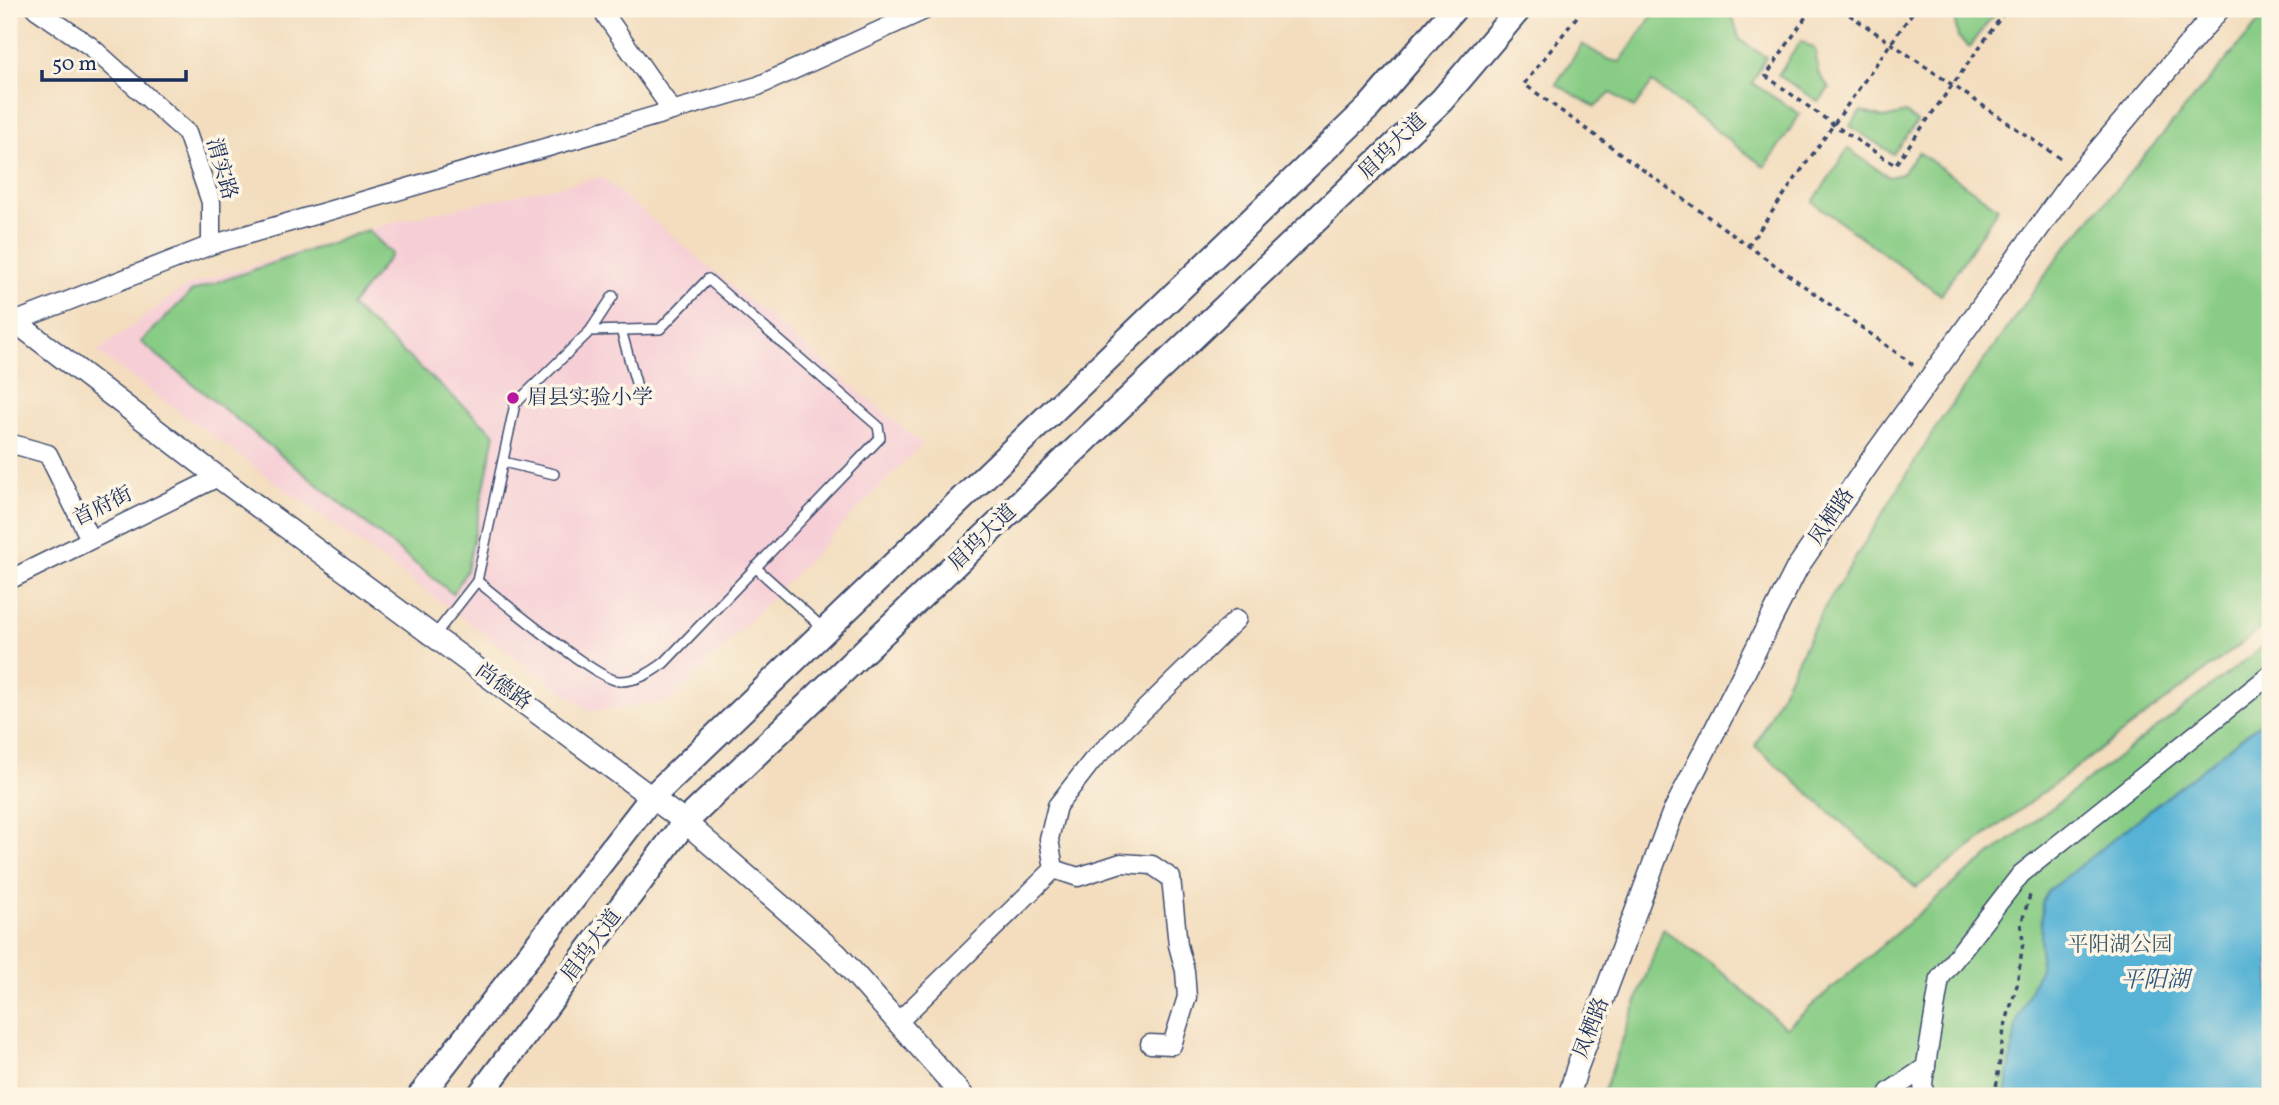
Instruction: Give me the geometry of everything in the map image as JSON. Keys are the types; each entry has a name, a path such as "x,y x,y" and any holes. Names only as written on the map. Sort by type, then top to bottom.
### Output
{"main road":[{"name":"眉坞大道","path":"420,1096 652,797 1369,107 1454,9"},
{"name":"眉坞大道","path":"479,1096 685,822 1441,100 1519,9"}],"street":[{"name":"渭实路","path":"36,9 90,46 187,134 211,202 211,245"},
{"path":"601,9 672,110"},
{"path":"12,321 211,245 758,86 927,9"},
{"name":"凤栖路","path":"1569,1096 1671,815 1797,568 1930,377 2080,172 2219,9"},
{"name":"尚德路","path":"12,321 218,477 685,822 837,954 963,1096"},
{"path":"9,448 16,446 48,454 90,539"},
{"name":"首府街","path":"9,580 218,477"},
{"path":"1054,869 1049,839 1057,806 1091,761 1237,620"},
{"path":"1924,1096 1940,978 2021,874 2270,676"},
{"path":"1054,869 1079,877 1121,863 1152,865 1171,878 1187,997 1172,1045 1150,1044"},
{"path":"898,1023 1054,869"},
{"path":"1888,1096 1889,1092 1926,1067"}],"lane":[{"path":"477,582 576,658 617,682 643,678 664,663 880,438 878,426 708,279 660,329 590,331"},
{"path":"434,637 477,582 515,404 590,331 613,296"},
{"path":"621,330 636,383"},
{"path":"503,462 554,474"},
{"path":"755,567 826,630"}],"path":[{"path":"1583,9 1524,84 1930,377"},
{"path":"1811,9 1766,76 1895,165 2004,13 1999,9"},
{"path":"1841,9 2080,172"},
{"path":"1748,246 1915,9"},
{"path":"1994,1096 2004,1030 2017,985 2023,942 2021,925 2032,890"}],"shaded area":[{"name":"眉县实验小学","path":"601,177 922,444 671,701 590,711 97,352 186,286 405,219"}],"green space":[{"path":"1657,9 1722,9 1731,13 1740,40 1766,57 1752,83 1800,114 1765,167 1652,83 1634,108 1611,93 1595,107 1556,84 1582,44 1609,60 1620,62"},
{"path":"1950,9 1987,9 1994,14 1970,47 1958,38 1954,15"},
{"path":"2270,9 2270,622 1916,888 1755,746 1820,615 1938,424 2062,252"},
{"path":"1801,41 1815,49 1818,72 1829,88 1819,102 1778,75"},
{"path":"1861,111 1883,118 1906,113 1917,122 1893,154 1850,126"},
{"path":"1848,149 1889,177 1902,174 1918,152 1998,208 1941,295 1813,202"},
{"path":"368,230 392,254 351,306 495,434 467,570 453,594 141,342 192,291"},
{"name":"平阳湖公园","path":"2270,641 2270,1096 1602,1096 1663,929 1725,975 1786,1028 1960,878"}],"water":[{"name":"平阳湖","path":"2270,715 2270,1096 2005,1096 2017,1021 2040,968 2042,902 2048,891"}],"place":[{"name":"眉县实验小学","path":"513,398"}]}
